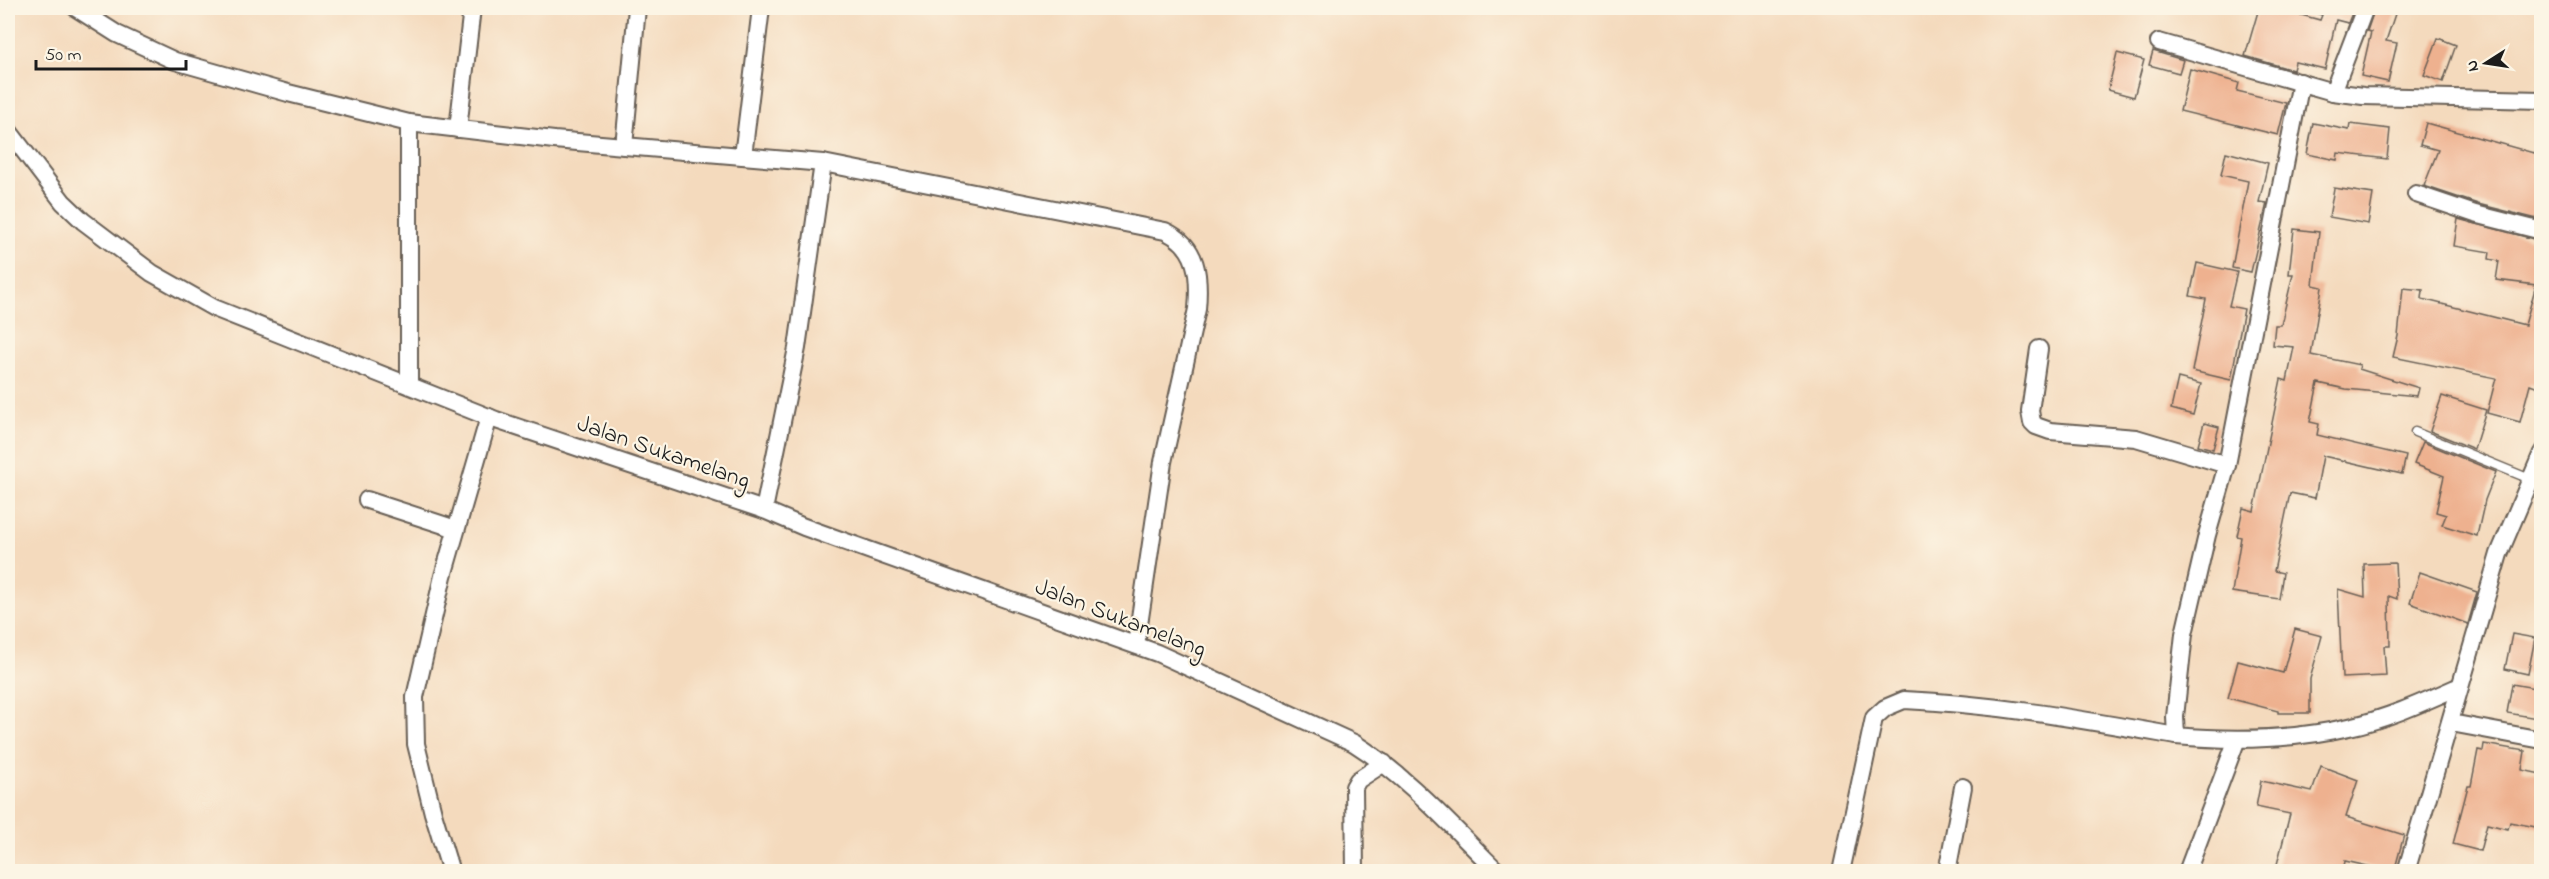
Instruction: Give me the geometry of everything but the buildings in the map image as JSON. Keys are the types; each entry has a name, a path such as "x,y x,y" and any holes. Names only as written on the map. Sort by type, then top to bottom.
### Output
{"street":[{"path":"76,8 117,34 175,61 288,93 408,123 624,146 823,163 1165,231 1178,237 1189,249 1197,275 1197,309 1163,462 1136,645"},
{"path":"458,129 472,8"},
{"path":"624,146 638,8"},
{"path":"743,156 761,8"},
{"path":"2332,92 2365,8"},
{"path":"2159,42 2332,92 2363,96 2541,100"},
{"path":"2176,736 2175,717 2184,634 2207,535 2227,465 2301,82"},
{"path":"408,123 409,385"},
{"name":"Jalan Sukamelang","path":"8,130 63,202 76,215 152,273 214,308 489,417 764,510 804,527 1136,645 1354,743 1380,760"},
{"path":"764,510 797,348 823,163"},
{"path":"2416,194 2475,214 2541,231"},
{"path":"2039,349 2030,411 2032,422 2036,426 2050,431 2136,438 2227,465"},
{"path":"451,872 433,813 416,744 413,721 415,697 456,529 489,417"},
{"path":"2406,872 2499,554 2541,453"},
{"path":"367,500 456,529"},
{"path":"1841,872 1868,753 1871,727 1878,714 1894,703 1904,700 1962,703 2043,712 2176,736 2237,739 2286,736 2348,728 2459,692"},
{"path":"2452,719 2541,740"},
{"path":"2187,872 2237,739"},
{"path":"1355,872 1354,787 1358,780 1380,760 1498,872"},
{"path":"1947,872 1963,787"}],"lane":[{"path":"2415,432 2530,479"}]}
